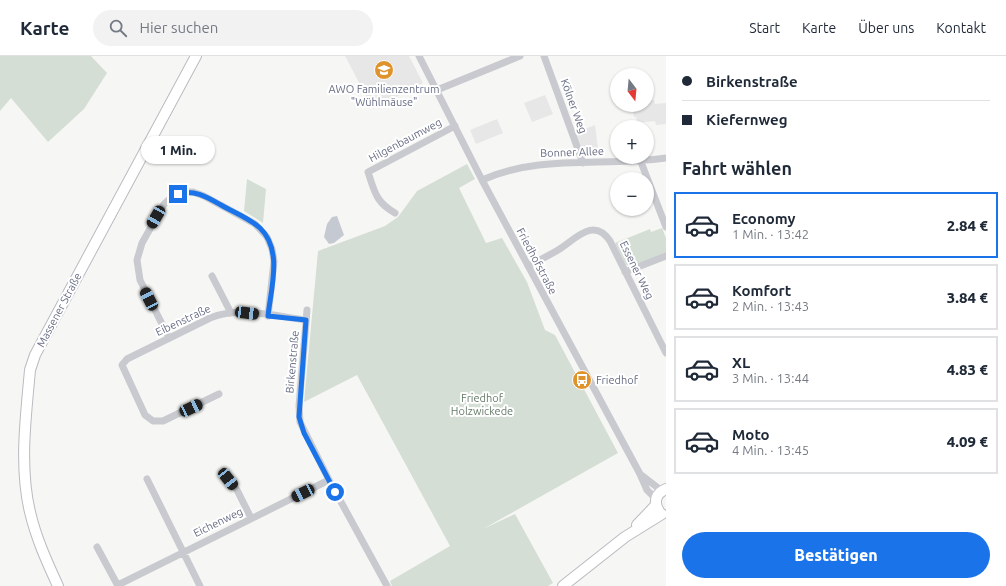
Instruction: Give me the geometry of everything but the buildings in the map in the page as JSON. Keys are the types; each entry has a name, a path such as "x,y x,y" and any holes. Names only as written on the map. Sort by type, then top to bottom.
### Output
{"street":[{"name":"Massener Straße","path":"58,586 37,537 30,511 25,479 30,370 39,349 196,56"},
{"name":"Friedhofstraße","path":"419,56 482,180 640,474 661,502"},
{"path":"437,90 520,56"},
{"name":"Kölner Weg","path":"544,56 583,163"},
{"name":"Hilgenbaumweg","path":"395,213 382,205 368,172 455,126"},
{"name":"Bonner Allee","path":"654,160 666,158"},
{"name":"Bonner Allee","path":"482,180 494,174 526,166 610,163"},
{"path":"642,164 666,227"},
{"path":"169,338 140,280 137,260 142,243 164,204 174,195 182,192 193,192 204,196 255,224 268,237 274,261 268,316"},
{"name":"Essener Weg","path":"528,266 557,250 580,234 592,230 600,232 608,237 666,353"},
{"path":"625,272 666,256"},
{"path":"212,276 231,313"},
{"name":"Birkenstraße","path":"307,310 299,417 304,433 387,586"},
{"name":"Eibenstraße","path":"220,394 163,421 153,421 145,415 122,365 127,359 210,318 231,313 306,320"},
{"path":"147,479 200,586"},
{"path":"228,479 237,490 251,518"},
{"name":"Eichenweg","path":"118,586 183,552 329,480"},
{"path":"563,586 624,537 661,502"},
{"path":"98,546 118,586"}],"shaded area":[{"name":"AWO Familienzentrum \"Wühlmäuse\"","path":"345,56 409,56 423,83 373,109"},
{"path":"545,95 553,114 532,122 524,103"},
{"path":"654,100 655,104 666,103 666,124 656,125 654,120 636,120 636,117 634,117 633,112 654,112"},
{"path":"497,119 503,133 476,144 470,130"},
{"path":"595,125 598,149 582,150 575,133"},
{"path":"337,216 344,235 334,243 329,244 324,237 327,224 332,217"}],"green space":[{"path":"0,56 91,56 107,73 84,109 48,142 11,98 0,111"},
{"name":"Friedhof Holzwickede","path":"467,164 475,179 459,188 486,243 502,238 527,282 545,330 555,335 618,453 483,529 515,514 553,583 548,586 392,586 390,581 450,546 357,375 304,402 318,251 385,226 398,217 417,191"},
{"path":"247,179 266,189 263,223 244,211"},
{"path":"662,228 666,238 666,253 630,267 626,265 615,243 650,229 651,232"}],"place":[{"name":"AWO Familienzentrum \"Wühlmäuse\"","path":"384,70"},
{"name":"Friedhof","path":"582,380"}],"route":[{"path":"178,194 182,192 193,192 204,196 255,224 268,237 274,261 268,316 306,320 299,417 304,433 335,492"}]}
